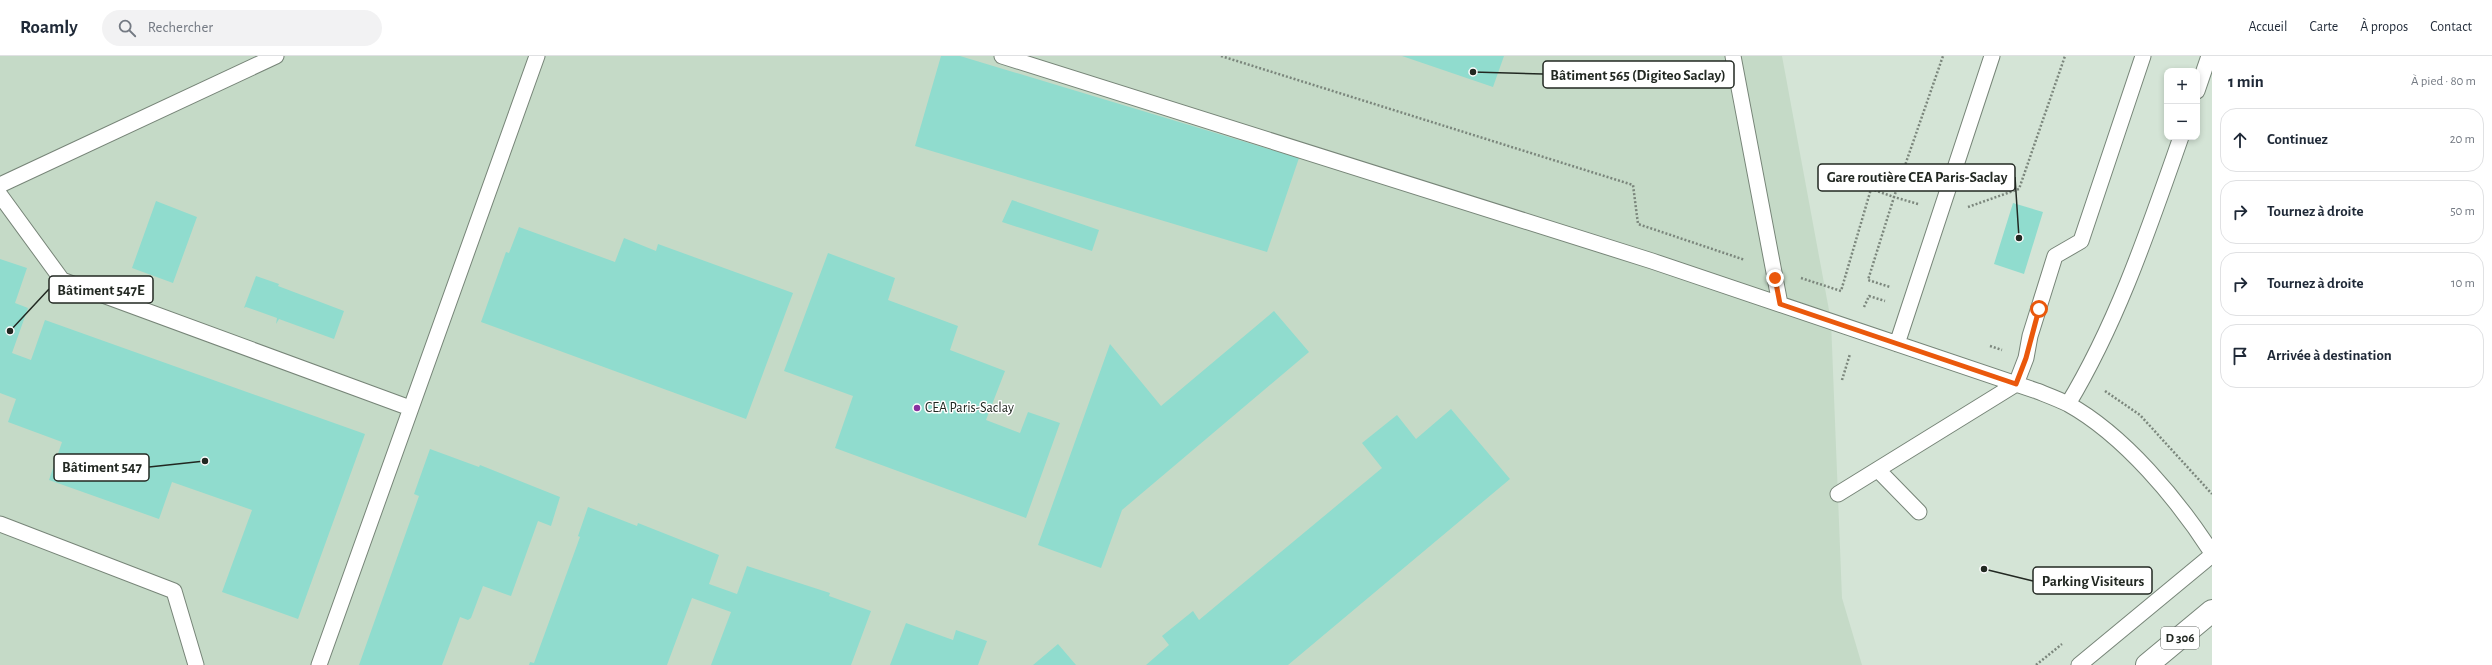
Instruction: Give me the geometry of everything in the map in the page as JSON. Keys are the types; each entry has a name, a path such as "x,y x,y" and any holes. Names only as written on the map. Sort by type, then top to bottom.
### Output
{"main road":[{"name":"D 306","path":"2147,665 2212,611"}],"lane":[{"path":"0,185 276,56"},
{"path":"319,665 537,56"},
{"path":"1002,56 1652,261 2016,384 2068,404 2099,425 2128,449 2198,532 2212,554 2078,665"},
{"path":"1734,56 1780,304"},
{"path":"1897,344 1992,56"},
{"path":"1838,494 2016,384 2026,358 2030,336 2056,256 2081,241 2143,56"},
{"path":"2200,82 2209,56"},
{"path":"2068,404 2082,380 2138,260 2180,140"},
{"path":"0,195 62,280 410,408"},
{"path":"1878,470 1919,512"},
{"path":"0,524 174,590 196,665"}],"path":[{"path":"1221,56 1633,185 1638,224 1841,291 1871,189 1894,197 1868,280 1894,289"},
{"path":"1842,380 1869,296 1890,303"}],"shaded area":[{"name":"CEA Paris-Saclay","path":"0,56 1782,56 1831,321 1842,598 1862,665 0,665"}],"building":[{"path":"941,56 960,56 1299,158 1267,252 915,146"},
{"path":"1402,56 1504,56 1493,87"},
{"path":"1012,200 1099,230 1092,251 1002,222"},
{"path":"156,201 197,217 173,283 132,268"},
{"path":"2013,203 2043,212 2024,274 1994,264"},
{"path":"519,227 615,262 624,238 656,251 658,244 793,293 746,419 481,322 506,252 509,253"},
{"path":"828,253 895,278 888,300 958,326 950,350 1005,371 986,420 1020,433 1028,412 1060,423 1026,518 835,448 853,396 784,371"},
{"path":"0,259 27,268 15,303 28,308 12,353 31,360 45,320 365,434 298,619 222,592 252,510 172,482 159,519 49,480 62,442 8,422 16,399 0,393"},
{"path":"256,276 344,311 334,339 279,319 276,324 277,318 246,307 244,308"},
{"path":"1274,311 1309,352 1122,510 1101,568 1038,545 1110,344 1161,406"},
{"path":"1451,409 1510,479 1288,665 1146,665 1169,645 1162,636 1193,611 1199,620 1382,468 1362,443 1397,415 1416,439"},
{"path":"430,449 479,467 480,465 560,497 551,526 538,521 511,596 483,586 471,618 468,620 460,617 442,665 359,665 419,496 414,494"},
{"path":"588,507 637,526 638,523 719,555 709,584 737,594 747,566 830,593 829,596 871,611 851,665 711,665 731,612 692,598 667,665 529,665 530,662 534,663 580,537 578,536"},
{"path":"906,623 953,640 956,630 987,641 978,665 890,665"},
{"path":"1058,644 1076,665 1033,665"}],"place":[{"name":"Bâtiment 565 (Digiteo Saclay)","path":"1473,72"},
{"name":"Gare routière CEA Paris-Saclay","path":"2019,238"},
{"name":"Bâtiment 547E","path":"10,331"},
{"name":"CEA Paris-Saclay","path":"917,408"},
{"name":"Bâtiment 547","path":"205,461"},
{"name":"Parking Visiteurs","path":"1984,569"}],"route":[{"path":"1775,278 1780,304 2016,384 2026,358 2030,336 2039,309"}]}
